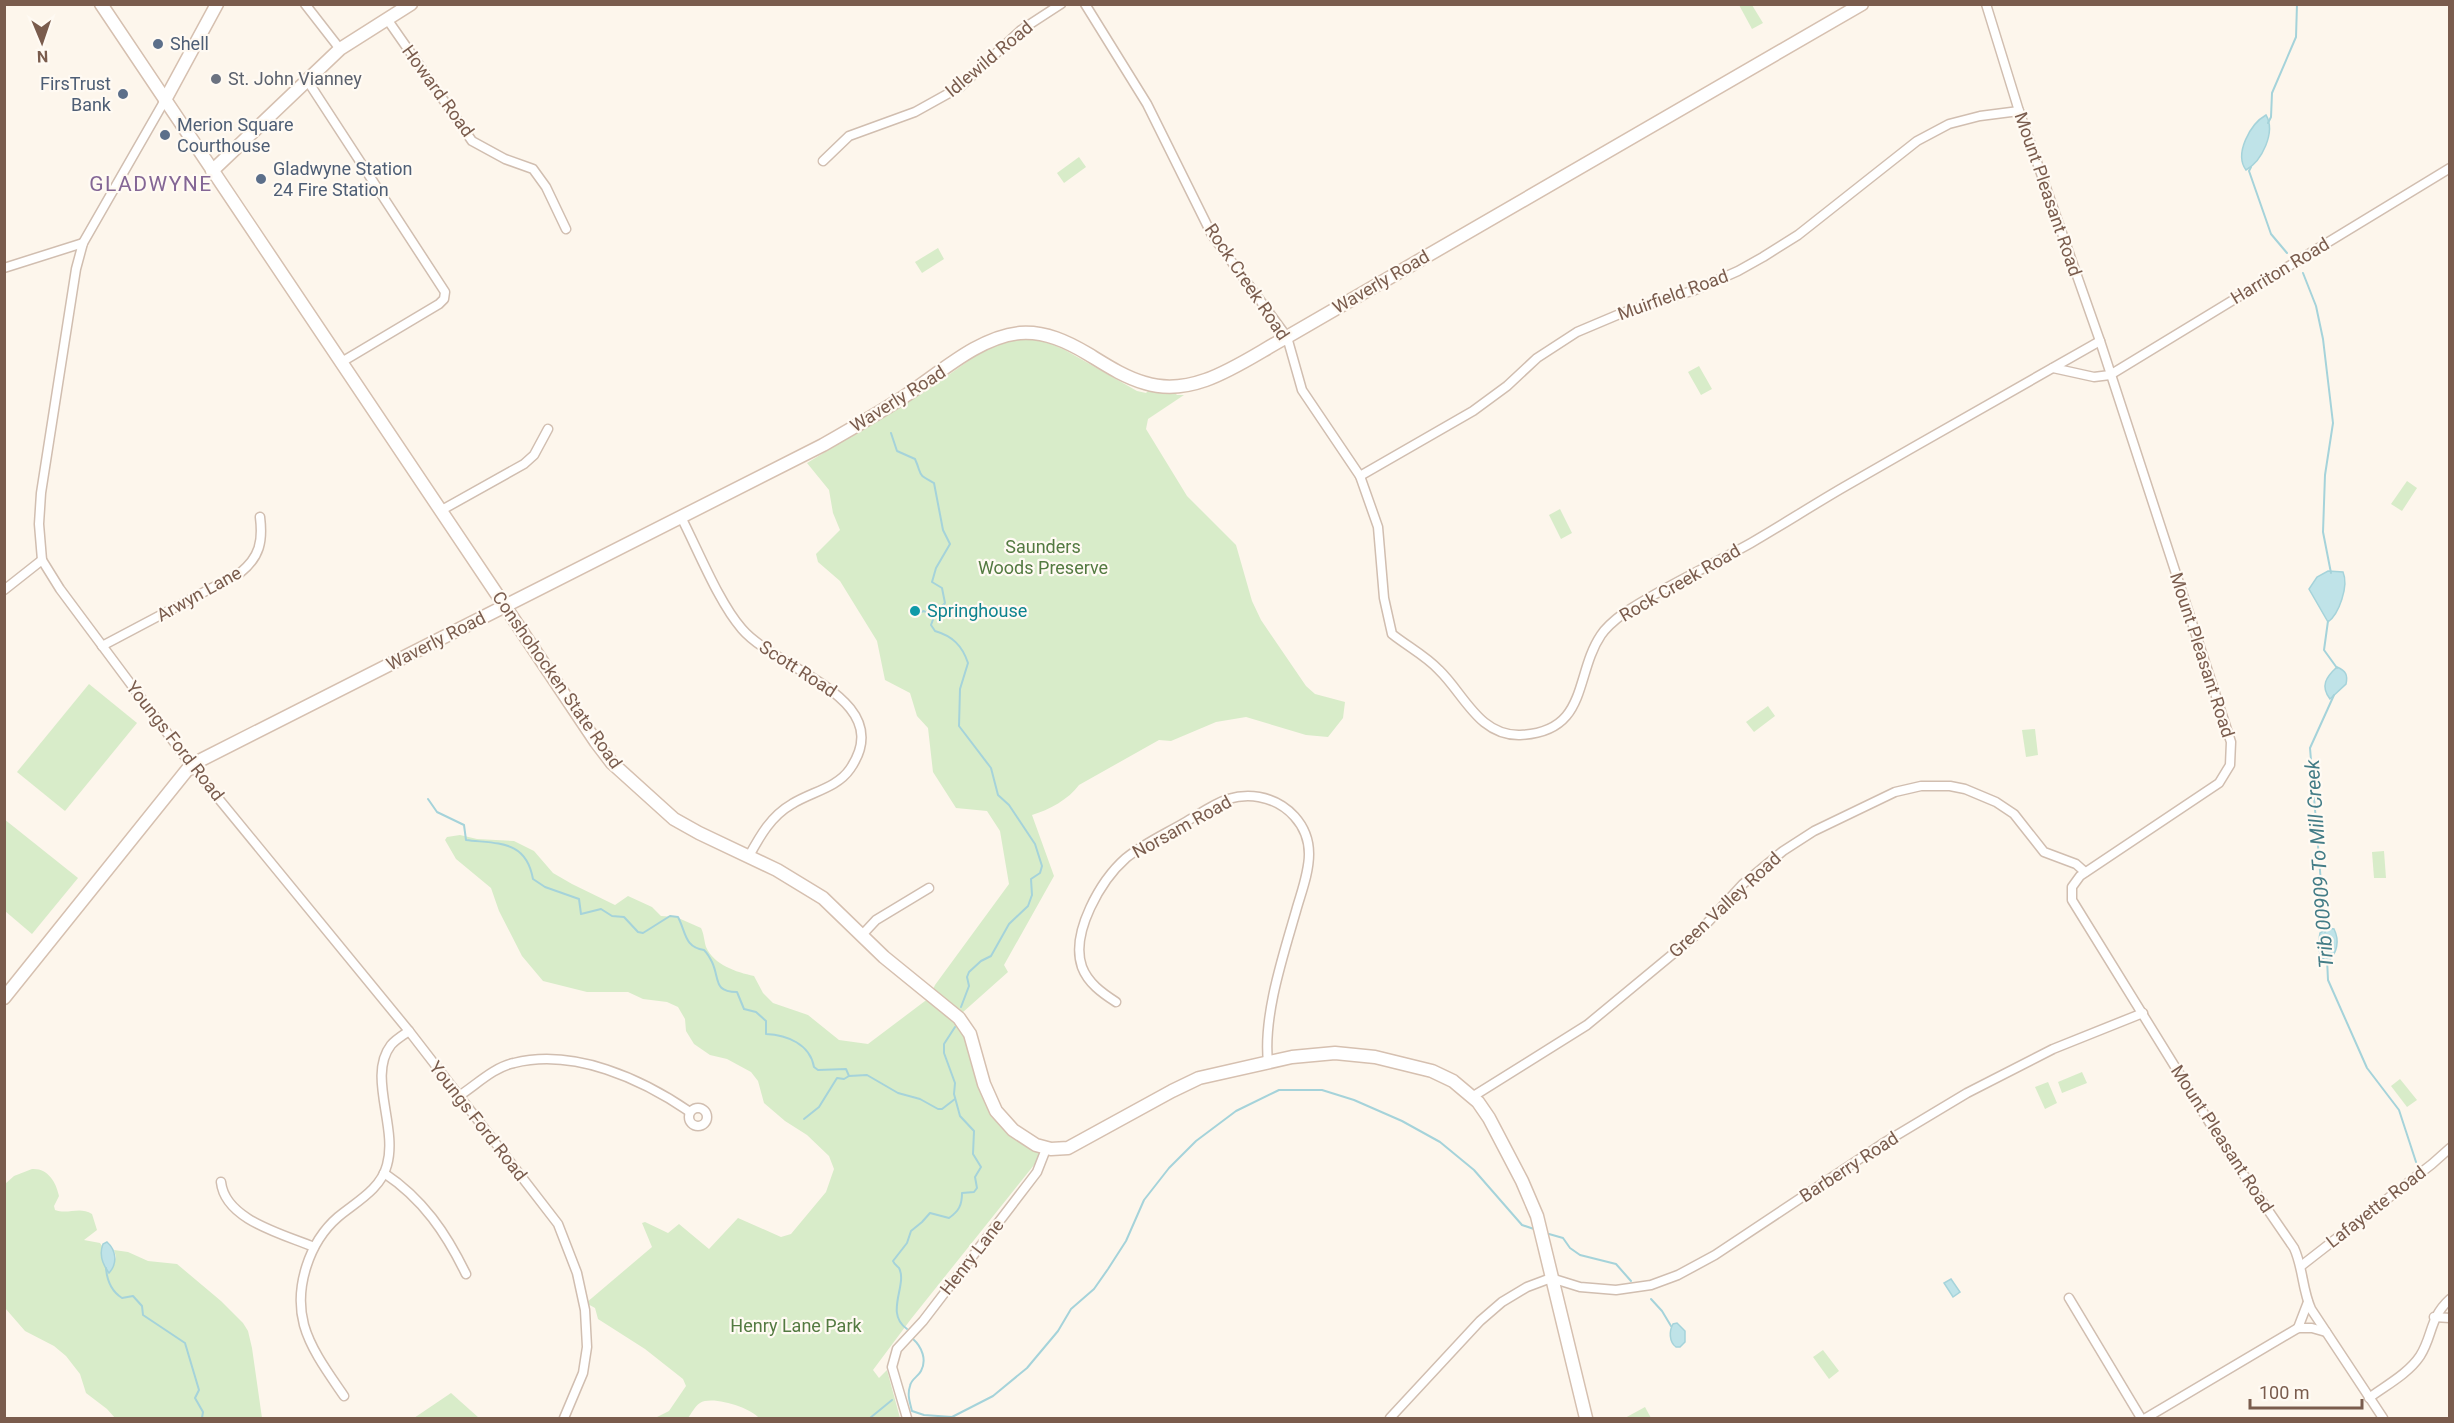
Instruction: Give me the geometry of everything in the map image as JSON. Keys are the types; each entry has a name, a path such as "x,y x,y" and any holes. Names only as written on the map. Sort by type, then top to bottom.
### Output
{"street":[{"name":"Conshohocken State Road","path":"101,4 340,363 612,763 680,823 749,856 823,898 884,957 959,1018 970,1034 984,1084 996,1112 1020,1136 1046,1149"},
{"name":"Youngs Ford Road","path":"217,4 83,243 73,283 41,493 38,535 42,560 102,646 191,765 408,1031 558,1224 578,1273 586,1312 586,1361 564,1419"},
{"path":"305,4 340,49"},
{"path":"212,171 340,49 411,4"},
{"name":"Idlewild Road","path":"824,161 849,135 915,112 960,87 1021,30 1061,4"},
{"name":"Rock Creek Road","path":"1085,4 1148,104 1212,235 1287,337 1302,390 1360,476 1378,526 1384,598 1392,634 1439,669 1486,726 1501,733 1531,734 1549,728 1569,712 1580,693 1601,635 1626,612 1751,543 2100,341"},
{"name":"Waverly Road","path":"4,998 191,765 823,445 881,411 971,352 1008,335 1027,333 1048,336 1147,384 1173,387 1204,381 1287,337 1862,4"},
{"name":"Mount Pleasant Road","path":"1986,4 2019,111 2100,341 2231,742 2232,754 2225,776 2210,790 2085,872 2072,887 2072,900 2224,1146 2294,1248 2301,1266 2308,1302 2383,1419"},
{"name":"Howard Road","path":"387,19 472,141 506,159 533,169 546,187 566,229"},
{"path":"307,80 445,292 444,299 439,304 340,363"},
{"name":"Muirfield Road","path":"1360,476 1473,411 1507,386 1537,358 1577,332 1622,312 1695,290 1763,257 1798,235 1917,141 1949,124 1980,116 2019,111"},
{"name":"Harriton Road","path":"2110,375 2450,168"},
{"path":"4,268 83,243"},
{"path":"2053,368 2094,377 2110,375"},
{"path":"440,511 524,464 534,455 548,429"},
{"name":"Arwyn Lane","path":"102,646 240,573 250,564 259,549 262,533 260,517"},
{"name":"Scott Road","path":"681,517 729,611 742,629 764,650 843,698 854,711 859,724 860,747 850,769 833,784 784,809 765,830 749,856"},
{"path":"4,590 42,560"},
{"name":"Green Valley Road","path":"1472,1097 1587,1025 1697,934 1743,884 1783,850 1814,831 1895,792 1920,786 1950,786 1965,789 1996,802 2014,814 2044,852 2076,864 2085,872"},
{"name":"Norsam Road","path":"1116,1002 1091,982 1082,967 1080,958 1081,936 1104,881 1128,857 1143,846 1220,802 1249,795 1268,799 1286,808 1299,823 1305,833 1309,853 1306,874 1285,948 1267,1034 1268,1062"},
{"path":"862,935 876,920 929,888"},
{"name":"Barberry Road","path":"1551,1278 1580,1287 1616,1290 1651,1285 1678,1275 1715,1255 1882,1144 1967,1093 2053,1049 2143,1013"},
{"path":"344,1396 313,1347 304,1325 301,1300 305,1271 314,1247 336,1218 371,1191 384,1173 390,1145 381,1086 381,1068 392,1044 408,1031"},
{"path":"1046,1149 1062,1149 1075,1145 1199,1078 1268,1062 1335,1053 1381,1058 1439,1074 1453,1081 1483,1108 1531,1201 1541,1230 1586,1419"},
{"path":"459,1096 500,1068 513,1063 556,1060 598,1067 633,1080 673,1100 690,1112"},
{"name":"Lafayette Road","path":"2301,1266 2450,1148"},
{"name":"Henry Lane","path":"907,1419 893,1374 892,1362 897,1349 923,1321 1037,1172 1046,1149"},
{"path":"384,1173 420,1202 448,1239 466,1274"},
{"path":"221,1182 222,1194 235,1210 261,1225 314,1247"},
{"path":"1390,1419 1491,1311 1527,1287 1551,1278"},
{"path":"2068,1298 2141,1419"},
{"path":"2369,1398 2414,1365 2422,1354 2434,1317 2450,1299"},
{"path":"2298,1328 2308,1302"},
{"path":"2434,1317 2450,1318"},
{"path":"2146,1419 2298,1328 2312,1328 2326,1333"}],"green space":[{"path":"1739,5 1752,5 1763,23 1752,29"},
{"path":"1079,157 1086,167 1064,183 1057,173"},
{"path":"938,248 944,259 922,273 915,262"},
{"path":"1023,338 1042,340 1065,350 1137,391 1146,393 1148,391 1173,391 1177,395 1184,395 1148,419 1146,429 1187,496 1236,545 1252,601 1261,620 1306,686 1315,694 1345,702 1343,718 1328,737 1306,735 1246,717 1216,722 1171,741 1159,740 1079,785 1058,803 1032,815 1054,876 1004,965 1008,972 953,1021 965,1036 979,1088 997,1117 1022,1144 1042,1155 873,1370 879,1378 887,1370 900,1418 759,1418 740,1407 706,1401 700,1403 688,1418 655,1418 669,1411 686,1386 683,1379 645,1349 598,1319 595,1308 586,1303 652,1247 642,1223 645,1222 668,1233 679,1224 709,1249 738,1218 781,1237 791,1234 826,1192 834,1169 829,1156 807,1135 785,1121 764,1103 758,1081 751,1072 727,1059 710,1055 694,1044 686,1031 685,1019 678,1007 667,1002 643,999 628,992 587,992 543,981 522,956 499,911 491,888 456,859 445,840 447,837 460,835 477,839 514,841 534,851 553,873 615,905 628,896 652,907 661,916 676,917 701,928 706,947 714,959 733,970 754,976 763,993 773,1003 808,1015 839,1040 868,1044 929,998 935,985 1009,884 1000,831 987,811 956,808 933,772 928,728 917,716 910,693 885,680 877,641 840,581 818,562 816,554 840,530 833,513 829,490 807,463 926,391 978,354 1006,341"},
{"path":"1699,366 1712,389 1701,395 1688,372"},
{"path":"2407,481 2417,488 2402,511 2391,504"},
{"path":"1560,509 1572,533 1561,539 1549,515"},
{"path":"89,684 137,723 65,811 17,772"},
{"path":"1768,706 1775,716 1754,732 1746,722"},
{"path":"2035,729 2038,755 2026,757 2022,730"},
{"path":"4,819 78,878 32,934 5,911"},
{"path":"2384,851 2386,878 2374,878 2372,852"},
{"path":"2082,1072 2087,1083 2062,1093 2058,1082"},
{"path":"2400,1079 2417,1100 2407,1107 2391,1086"},
{"path":"2048,1082 2057,1103 2045,1109 2035,1087"},
{"path":"32,1169 47,1173 56,1186 59,1196 54,1206 55,1210 83,1211 92,1214 97,1230 84,1240 100,1243 101,1252 111,1270 116,1257 114,1250 128,1252 148,1261 177,1264 243,1323 248,1331 252,1348 262,1418 115,1418 86,1393 80,1374 66,1356 54,1346 25,1331 5,1308 5,1184 14,1176"},
{"path":"1823,1350 1839,1371 1829,1379 1813,1357"},
{"path":"451,1393 479,1418 414,1418"},
{"path":"1645,1407 1651,1418 1625,1418"}],"water":[{"path":"2266,115 2269,130 2266,146 2252,166 2246,170 2242,156 2245,140 2254,125"},
{"path":"2328,571 2343,572 2345,585 2336,613 2328,622 2309,589 2317,577"},
{"path":"2337,667 2346,674 2346,684 2330,699 2325,686 2330,674"},
{"path":"2328,928 2334,929 2337,942 2334,955 2328,962 2321,957 2318,945 2320,933"},
{"path":"107,1242 115,1257 114,1265 109,1273 103,1263 102,1255 103,1244"},
{"path":"1951,1279 1960,1292 1953,1297 1944,1283"},
{"path":"1677,1323 1685,1331 1685,1342 1680,1347 1674,1345 1670,1336 1673,1324"}],"waterway":[{"name":"Trib 00909 To Mill Creek","path":"2268,123 2271,117 2272,93 2296,37 2297,4"},
{"name":"Trib 00909 To Mill Creek","path":"2251,167 2249,171 2271,234 2287,253"},
{"name":"Trib 00909 To Mill Creek","path":"2303,273 2316,306 2323,339 2333,423 2325,475 2323,532 2331,573"},
{"path":"891,433 897,451 915,459 921,474 934,483 943,530 950,544 936,568 932,582 942,588 945,603 935,614 931,625 935,631 956,642 968,663 960,689 959,726 991,768 998,795 1009,805 1035,844 1042,866 1040,873 1031,879 1032,895 1028,906 1009,924 991,956 981,961 969,972 967,977 969,986 961,1007"},
{"path":"918,613 924,611 933,617"},
{"name":"Trib 00909 To Mill Creek","path":"2328,621 2324,650 2337,668"},
{"name":"Trib 00909 To Mill Creek","path":"2325,932 2310,748 2334,695"},
{"path":"428,799 437,812 464,825 466,840 500,844 517,851 524,857 533,879 545,887 579,899 581,914 601,909 612,916 624,917 638,932 643,933 670,916 678,917 689,942 704,950 709,957 721,987 724,990 737,992 744,1009 756,1012 766,1021 766,1034 782,1036 803,1047 818,1070 846,1069 849,1076 867,1075 898,1093 920,1099 938,1109 942,1109 955,1099"},
{"name":"Trib 00909 To Mill Creek","path":"2327,959 2328,980 2367,1068 2399,1110 2416,1162"},
{"path":"907,1329 897,1315 901,1275 893,1261 907,1243 911,1231 930,1213 949,1218 955,1213 961,1204 962,1193 974,1192 977,1188 975,1177 981,1167 973,1154 974,1131 960,1116 954,1094 955,1083 944,1053 944,1044 955,1027"},
{"path":"804,1119 819,1107 837,1078 844,1079 849,1076"},
{"path":"913,1339 921,1350 924,1362 909,1389 912,1411 924,1415 952,1417 993,1396 1027,1368 1058,1331 1071,1309 1094,1289 1126,1241 1144,1200 1169,1168 1196,1141 1236,1111 1279,1090 1322,1090 1354,1100 1402,1121 1440,1142 1474,1170 1522,1225 1534,1229"},
{"path":"1549,1234 1563,1238 1570,1248 1580,1255 1616,1264 1631,1281"},
{"path":"106,1268 110,1285 118,1295 122,1298 133,1296 142,1306 143,1315 185,1343 199,1390 195,1398 203,1412 202,1418"},
{"path":"1651,1299 1671,1326"},
{"path":"870,1418 892,1400"}],"place":[{"name":"Shell","path":"158,44"},
{"name":"St. John Vianney","path":"216,79"},
{"name":"FirsTrust Bank","path":"123,94"},
{"name":"Merion Square Courthouse","path":"165,135"},
{"name":"Gladwyne Station 24 Fire Station","path":"261,179"},
{"name":"Springhouse","path":"915,611"}],"district":[{"name":"GLADWYNE","path":"151,184"}],"park label":[{"name":"Saunders Woods Preserve","path":"1043,557"},
{"name":"Henry Lane Park","path":"796,1326"}]}
